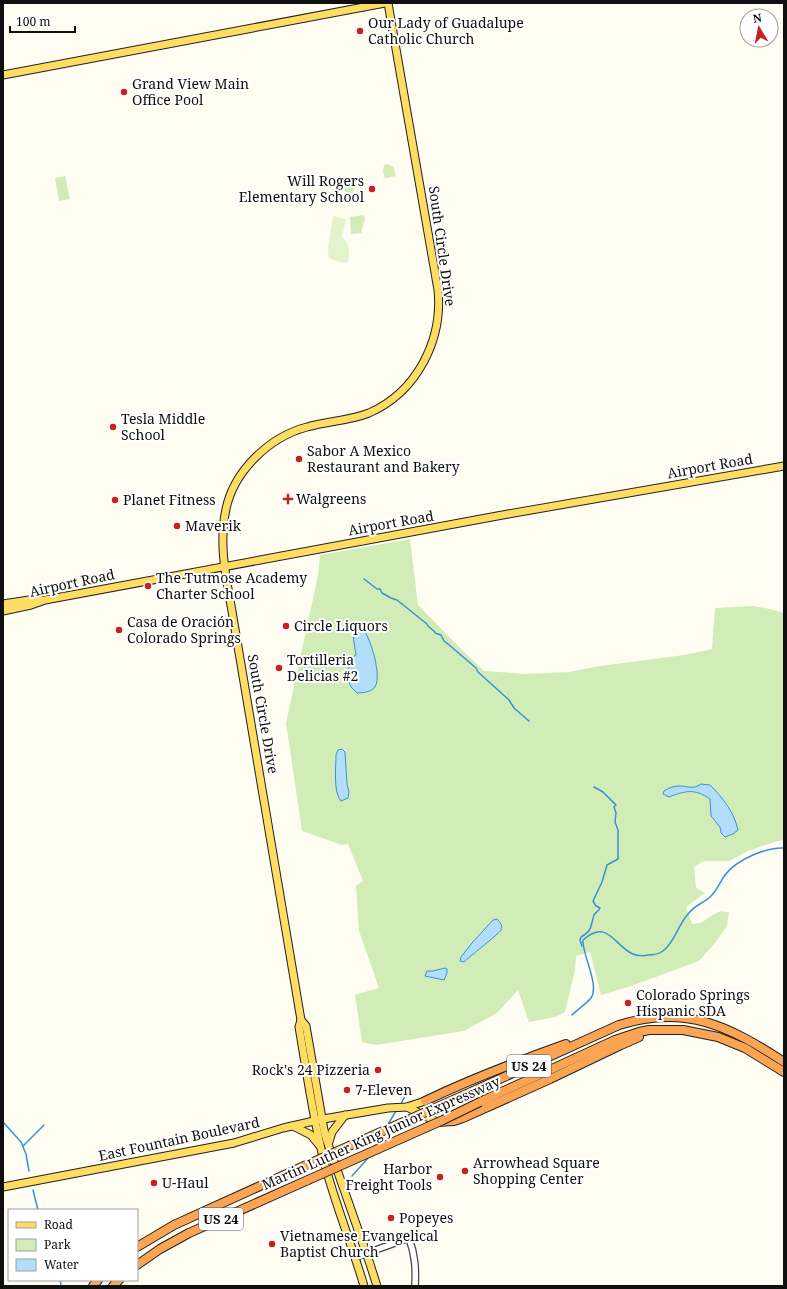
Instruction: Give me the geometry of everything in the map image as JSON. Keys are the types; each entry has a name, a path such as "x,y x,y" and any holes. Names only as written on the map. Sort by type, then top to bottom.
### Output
{"highway":[{"name":"US 24","path":"596,1036 619,1025 640,1019 670,1016 682,1017 709,1023 734,1032 760,1046 784,1062"},
{"name":"US 24","path":"663,1029 696,1032 724,1039 745,1048 784,1072"},
{"name":"Martin Luther King Junior Expressway","path":"138,1264 179,1238 443,1120 614,1040 640,1032 663,1029"},
{"path":"435,1121 454,1121 463,1118 550,1079 621,1044 663,1029"},
{"name":"Martin Luther King Junior Expressway","path":"138,1246 174,1225 596,1036"},
{"path":"427,1105 445,1092 514,1062 596,1036"}],"main road":[{"path":"3,75 387,3"},
{"name":"South Circle Drive","path":"364,1286 356,1257 334,1194 321,1149 315,1121 299,1028 301,1020 224,566 222,535 226,508 235,484 250,464 271,444 297,430 354,418 383,405 398,394 415,376 427,355 434,337 438,317 438,290 387,3"},
{"name":"Airport Road","path":"3,611 31,605 45,600 224,566 784,466"},
{"path":"3,604 29,600 45,600"},
{"name":"South Circle Drive","path":"301,1020 306,1026 329,1147 377,1286"},
{"name":"East Fountain Boulevard","path":"3,1187 234,1143 323,1119 388,1108 409,1109 427,1105"},
{"name":"East Fountain Boulevard","path":"409,1109 435,1121"},
{"path":"329,1147 332,1132 345,1115"},
{"path":"293,1126 310,1135 321,1149"}],"street":[{"path":"356,1257 410,1238 416,1271 415,1286"}],"green space":[{"path":"388,164 393,166 396,176 385,178 383,171 384,165"},
{"path":"65,176 70,199 59,201 55,178"},
{"path":"347,177 356,178 353,194 338,190 339,182"},
{"path":"364,215 365,219 361,233 351,234 350,217"},
{"path":"333,216 346,219 342,237 347,243 349,249 347,263 334,260 329,257 328,254"},
{"path":"410,539 418,605 484,671 526,674 569,672 600,666 684,655 712,649 715,608 753,606 784,613 784,840 748,851 729,861 704,861 694,867 696,888 705,893 686,907 692,924 700,923 720,912 729,912 727,926 715,943 699,961 631,986 601,995 590,952 576,956 575,970 565,1012 555,1017 529,1022 518,990 497,1013 464,1031 376,1045 362,1042 355,995 379,988 359,931 356,886 363,881 348,844 342,845 302,831 286,723 318,576 320,555"}],"water":[{"path":"363,629 375,658 377,682 375,687 371,690 357,693 351,687 347,677 347,670 352,664 354,656 356,655 353,636"},
{"path":"342,749 345,752 349,792 348,798 341,801 338,797 335,772 336,755 338,750"},
{"path":"701,784 710,785 727,806 734,817 738,830 733,834 725,837 721,833 720,827 711,816 710,799 694,792 680,793 669,797 663,794 664,791 673,787 693,787"},
{"path":"497,919 502,927 501,930 464,962 460,961 461,957 472,943 493,920"},
{"path":"447,969 447,973 444,980 425,976 427,971"}],"waterway":[{"path":"364,579 377,589 380,589 382,593 397,600 427,624 435,633 441,635 444,641 476,668 478,672 509,700 514,708 529,721"},
{"path":"582,946 580,940 581,937 589,930 594,915 600,908 596,906 593,901 602,882 607,865 618,859 618,830 615,822 616,813 614,807 616,805 603,792 594,787"},
{"path":"572,1015 591,998 593,992 592,978 583,946 583,940 592,934 599,932 605,933 626,950 635,955 645,956 660,953 671,943 688,914 712,895 730,869 736,864 760,852 784,848"},
{"path":"401,1104 409,1088"},
{"path":"387,1126 396,1111"},
{"path":"3,1122 21,1142 26,1154 29,1171"},
{"path":"23,1146 44,1125"},
{"path":"376,1145 382,1135"},
{"path":"352,1176 369,1157"},
{"path":"33,1190 38,1209"},
{"path":"60,1281 60,1286"}],"place":[{"name":"Our Lady of Guadalupe Catholic Church","path":"360,31"},
{"name":"Grand View Main Office Pool","path":"124,92"},
{"name":"Will Rogers Elementary School","path":"372,189"},
{"name":"Tesla Middle School","path":"113,427"},
{"name":"Sabor A Mexico Restaurant and Bakery","path":"299,459"},
{"name":"Walgreens","path":"288,499"},
{"name":"Planet Fitness","path":"115,500"},
{"name":"Maverik","path":"177,526"},
{"name":"The Tutmose Academy Charter School","path":"148,586"},
{"name":"Circle Liquors","path":"286,626"},
{"name":"Casa de Oración Colorado Springs","path":"119,630"},
{"name":"Tortilleria Delicias #2","path":"279,668"},
{"name":"Colorado Springs Hispanic SDA","path":"628,1003"},
{"name":"Rock's 24 Pizzeria","path":"378,1070"},
{"name":"7-Eleven","path":"347,1090"},
{"name":"Arrowhead Square Shopping Center","path":"465,1171"},
{"name":"Harbor Freight Tools","path":"440,1177"},
{"name":"U-Haul","path":"154,1183"},
{"name":"Popeyes","path":"391,1218"},
{"name":"Vietnamese Evangelical Baptist Church","path":"272,1244"}]}
